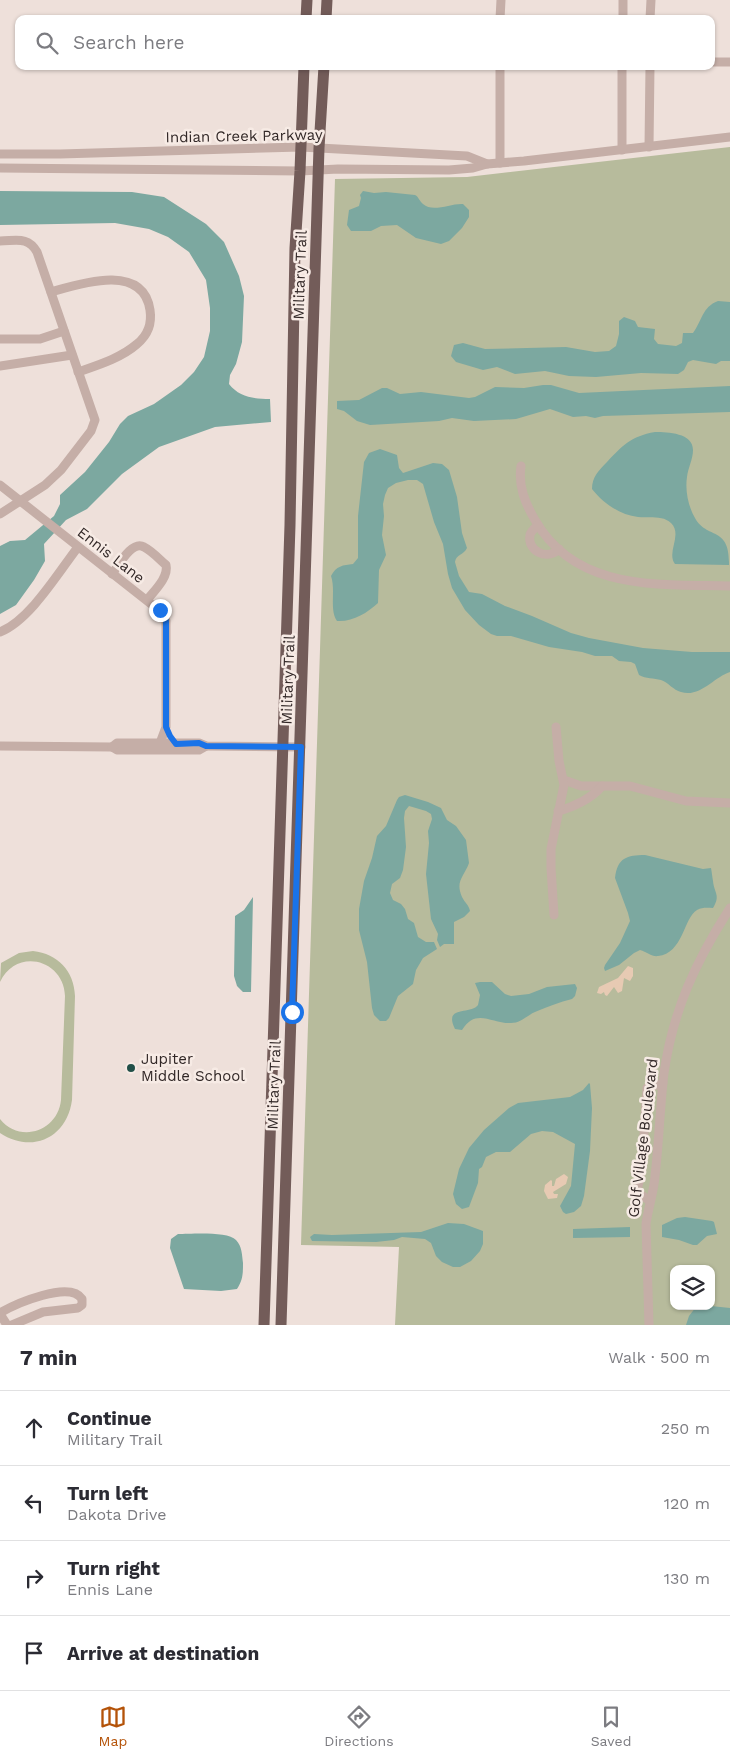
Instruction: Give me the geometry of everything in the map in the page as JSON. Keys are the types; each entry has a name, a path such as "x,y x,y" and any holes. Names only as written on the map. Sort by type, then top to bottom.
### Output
{"main road":[{"path":"306,15 307,0"},
{"path":"326,15 327,0"},
{"name":"Military Trail","path":"264,1325 290,525 295,248 304,70"},
{"name":"Military Trail","path":"281,1325 319,148 324,70"}],"street":[{"path":"500,15 501,0"},
{"path":"623,0 623,15"},
{"path":"650,15 651,0"},
{"path":"715,62 730,62"},
{"path":"500,70 500,163"},
{"path":"622,70 622,150"},
{"path":"649,147 650,70"},
{"name":"Indian Creek Parkway","path":"0,168 300,171 449,170 472,168 487,164 730,138"},
{"name":"Indian Creek Parkway","path":"0,154 301,147 467,156 487,164"},
{"path":"0,241 26,240 37,252 95,420 91,431 61,470 46,485 0,514"},
{"path":"51,292 84,282 118,280 129,283 137,288 144,294 149,304 150,324 147,333 138,343 114,358 78,372"},
{"path":"0,339 40,339 64,331"},
{"path":"0,366 72,355"},
{"path":"522,466 521,485 526,501 538,525 559,549 582,566 612,578 651,584 730,586"},
{"name":"Ennis Lane","path":"0,485 160,610 166,621 166,727 160,744"},
{"path":"538,525 531,532 530,537 533,547 540,554 545,555 550,555 559,549"},
{"path":"112,574 133,547 138,545 144,546 166,565 167,569 166,574 147,600"},
{"path":"0,632 22,617 37,602 78,547"},
{"path":"166,727 176,744"},
{"path":"554,915 551,849 564,780 559,761 556,727"},
{"path":"112,748 117,743 199,743 206,746 301,747"},
{"path":"0,746 112,748 117,750 199,750 206,746"},
{"path":"564,780 581,786 630,786 686,800 730,803"},
{"path":"558,811 580,802 598,791 602,786"},
{"name":"Golf Village Boulevard","path":"649,1325 646,1224 655,1179 663,1083 672,1036 691,975 730,908"},
{"path":"650,1201 637,1192 642,1165 647,1088 663,1083"},
{"path":"7,1325 0,1314 20,1302 50,1294 74,1292 78,1293 82,1299 82,1305 78,1308 44,1312 12,1325"}],"green space":[{"path":"730,147 730,1325 395,1325 399,1247 301,1245 335,179 467,177"},
{"path":"33,951 57,960 63,965 72,979 75,996 72,1100 69,1113 55,1133 46,1139 36,1142 24,1142 0,1133 0,1119 8,1127 18,1131 37,1130 53,1120 61,1100 65,996 63,983 57,973 48,966 38,962 27,961 17,964 7,971 0,982 1,963 19,953"}],"sand":[{"path":"628,966 633,968 633,976 630,981 624,978 622,991 618,993 614,987 607,996 604,992 601,994 597,993 599,987 618,978"},
{"path":"564,1174 568,1177 566,1184 553,1192 558,1194 557,1198 548,1199 544,1191 545,1185 551,1180 552,1186 554,1186 556,1179"}],"water":[{"path":"0,191 132,192 164,197 206,224 224,242 239,276 244,296 242,342 236,364 230,375 229,384 237,392 247,396 270,399 271,422 215,427 159,447 122,474 87,509 66,520 44,544 45,561 34,580 16,605 0,614 0,546 10,541 25,540 54,516 60,504 60,495 85,472 109,442 120,424 128,416 154,404 181,385 194,372 204,357 210,331 210,308 206,280 189,252 168,237 149,229 115,223 0,225"},
{"path":"363,191 415,195 423,204 432,208 463,204 469,210 469,217 462,228 449,241 441,244 416,238 397,225 381,226 371,231 351,231 347,225 349,210 359,206 360,195"},
{"path":"718,301 730,302 730,361 721,361 716,364 693,360 688,362 684,370 678,374 641,373 596,377 569,376 545,371 515,374 497,367 483,370 456,362 451,356 454,345 463,343 485,349 566,347 595,352 609,351 616,346 619,334 619,321 624,317 635,321 638,327 655,329 654,339 658,344 676,346 682,343 683,333 693,333 705,311"},
{"path":"551,385 579,393 730,386 730,412 603,416 595,418 586,416 573,417 550,409 516,419 474,421 452,418 439,421 370,425 357,421 344,411 337,409 337,401 359,400 382,388 387,388 400,394 421,392 469,398 495,387 524,388"},
{"path":"655,432 679,435 689,440 692,444 693,453 686,482 689,503 700,525 722,538 726,544 729,565 675,564 672,554 675,533 668,520 625,514 601,499 592,489 596,474 622,447 639,436"},
{"path":"380,449 397,455 399,468 403,473 433,463 442,464 449,470 457,497 462,533 467,548 457,557 455,562 459,576 469,592 482,594 505,606 571,633 589,638 643,648 692,652 730,652 730,672 701,690 688,693 681,692 661,680 639,675 635,664 619,661 612,656 595,656 549,647 511,636 491,634 479,625 465,610 452,588 443,544 434,522 423,484 417,480 396,483 388,488 385,495 382,535 386,555 379,570 378,603 359,616 349,620 337,621 333,611 331,576 338,568 353,564 358,558 358,516 364,462 369,453"},
{"path":"405,795 441,808 447,820 456,826 466,840 469,863 459,887 470,911 464,917 454,922 454,944 444,944 440,947 437,940 438,934 431,919 426,874 429,843 428,831 432,819 431,814 409,806 405,811 404,818 406,847 403,870 400,878 392,884 390,893 393,900 401,904 405,909 408,919 414,923 418,937 426,942 434,942 437,949 423,958 416,970 413,984 398,996 389,1018 386,1021 380,1021 374,1015 372,1008 367,962 359,930 359,909 364,881 377,836 386,826 399,797"},
{"path":"645,855 703,869 711,868 717,900 713,908 701,908 693,914 678,942 666,954 656,956 640,950 619,965 605,971 605,965 620,943 630,921 615,878 616,871 624,859"},
{"path":"253,897 251,992 243,992 237,986 234,976 235,916 244,910"},
{"path":"492,982 505,994 511,996 529,994 547,987 575,984 577,988 572,999 535,1012 518,1022 504,1023 479,1018 467,1023 462,1030 455,1029 452,1021 455,1013 470,1010 478,1005 480,995 475,983"},
{"path":"589,1083 592,1108 590,1151 581,1206 574,1212 566,1214 560,1206 571,1186 575,1144 553,1132 542,1131 531,1134 510,1152 496,1152 486,1157 482,1167 479,1169 478,1183 469,1207 462,1209 456,1204 453,1194 459,1169 469,1148 484,1130 509,1108 518,1103 570,1097 583,1090"},
{"path":"685,1217 714,1222 717,1234 707,1236 697,1245 662,1237 662,1225 677,1218"},
{"path":"448,1223 464,1224 483,1231 483,1244 480,1251 471,1261 460,1267 453,1267 442,1262 436,1256 431,1243 425,1239 402,1237 376,1242 312,1241 310,1237 314,1234 421,1232"},
{"path":"630,1227 630,1237 573,1238 573,1229"},
{"path":"178,1234 218,1234 232,1237 236,1240 241,1248 243,1263 242,1276 237,1289 221,1291 184,1289 170,1248 171,1239"},
{"path":"715,1306 730,1308 730,1325 686,1325 694,1310 715,1310"}],"place":[{"name":"Jupiter Middle School","path":"131,1068"}],"route":[{"path":"160,610 166,621 166,727 176,744 199,743 206,746 301,747 292,1012"}]}
